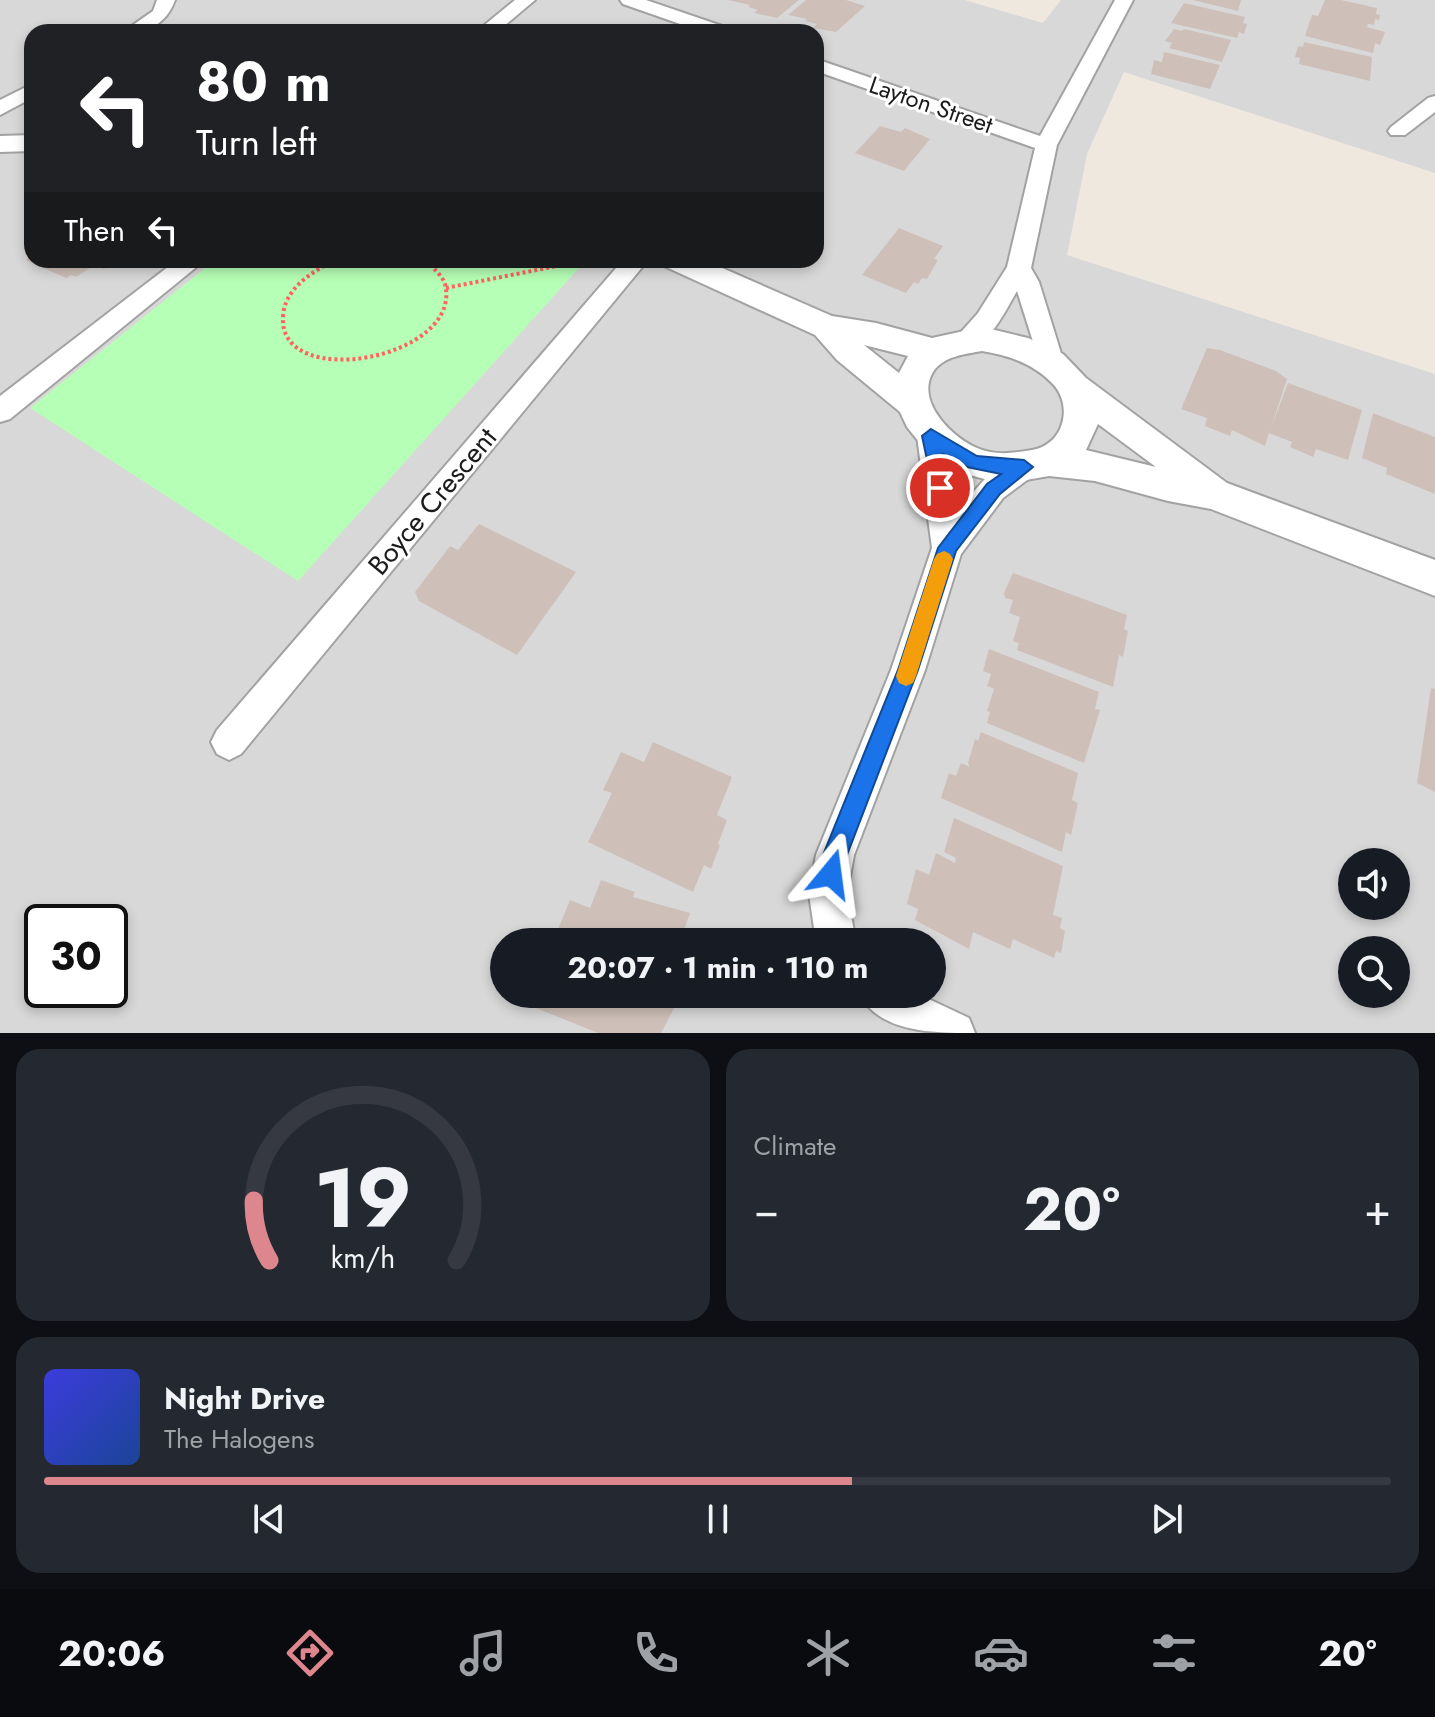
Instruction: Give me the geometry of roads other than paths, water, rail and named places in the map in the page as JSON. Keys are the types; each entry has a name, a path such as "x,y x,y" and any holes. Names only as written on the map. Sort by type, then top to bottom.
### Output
{"street":[{"path":"145,24 161,14 166,0"},
{"path":"495,24 526,0"},
{"path":"629,0 698,24"},
{"path":"967,340 987,319 1019,268 1046,145 1124,0"},
{"name":"Layton Street","path":"824,68 1046,145"},
{"path":"0,109 24,95"},
{"path":"1398,131 1435,102"},
{"path":"0,144 24,143"},
{"path":"0,411 183,268"},
{"name":"Boyce Crescent","path":"229,742 629,268"},
{"path":"695,268 826,327 876,335 935,351"},
{"path":"832,928 828,894 835,855 908,670 947,548 993,489 1060,454 1077,435 1081,411 1062,375 1019,268"},
{"path":"826,327 849,351 912,402"},
{"path":"1214,494 1179,463 1136,435 1062,375 1011,343 967,340 935,351 917,368 910,390 922,425 931,436 957,455 973,462 990,466 1095,466 1168,486 1214,494 1435,578"},
{"path":"931,436 947,548"},
{"path":"902,1008 954,1033"}]}
